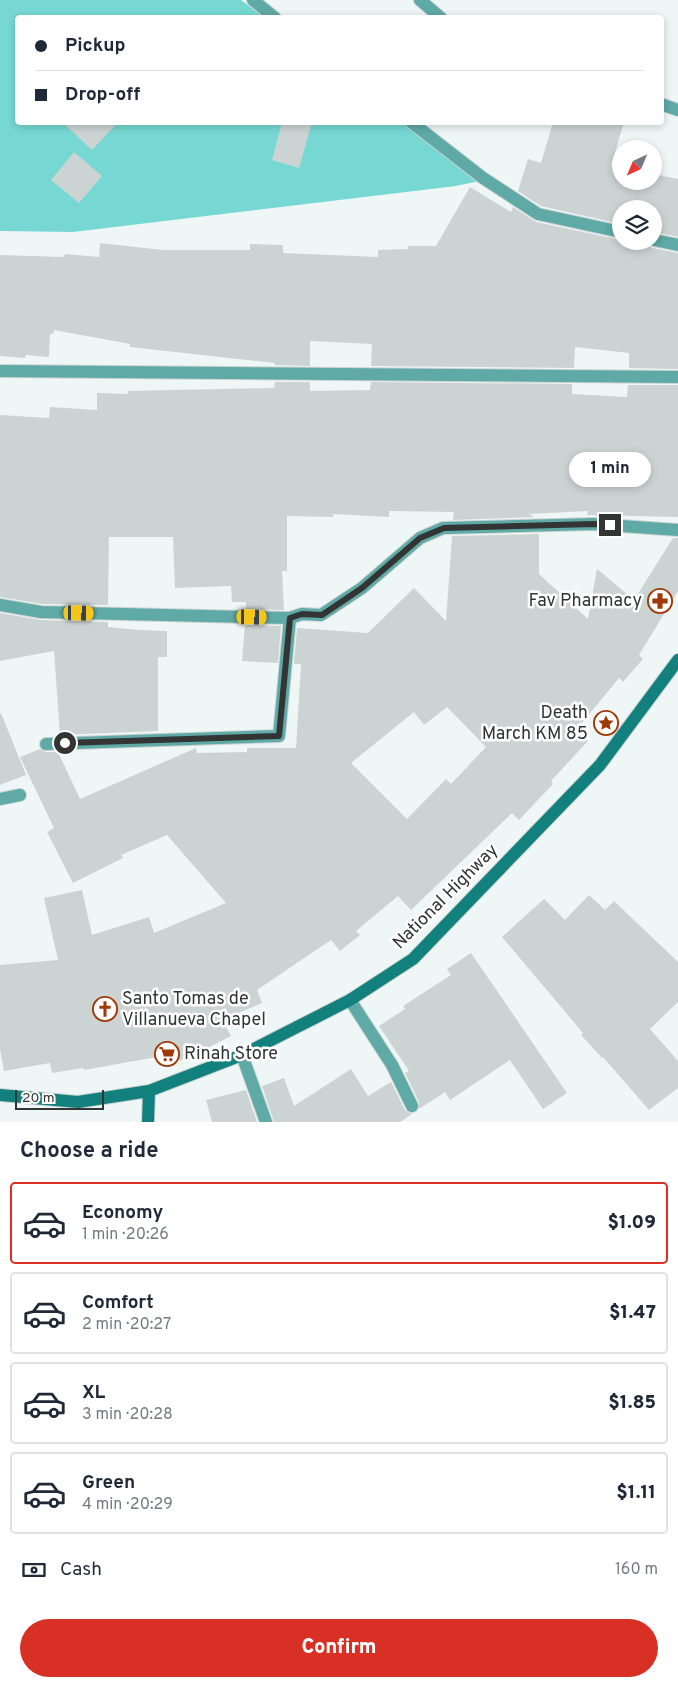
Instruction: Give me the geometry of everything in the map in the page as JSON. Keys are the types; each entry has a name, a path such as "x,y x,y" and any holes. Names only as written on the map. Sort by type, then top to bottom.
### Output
{"main road":[{"name":"National Highway","path":"0,1095 78,1102 148,1091 242,1055 350,1000 413,959 600,765 678,660"},
{"path":"148,1091 148,1122"}],"street":[{"path":"253,0 271,15"},
{"path":"420,0 438,15"},
{"path":"664,105 678,110"},
{"path":"415,125 483,178 538,214 612,230"},
{"path":"662,242 678,245"},
{"path":"0,371 678,377"},
{"path":"0,605 41,612 290,618 302,614 322,615 362,588 420,538 444,528 594,524 678,530"},
{"path":"46,744 279,736 290,618"},
{"path":"0,799 20,796"},
{"path":"350,1000 392,1065 412,1106"},
{"path":"242,1055 266,1122"}],"shaded area":[{"path":"0,0 241,0 261,15 15,15 15,125 405,125 479,181 456,186 73,232 0,231"}],"building":[{"path":"65,125 115,125 92,150"},
{"path":"281,125 311,125 299,168 272,160"},
{"path":"552,125 623,125 619,140 612,140 612,190 662,190 662,176 678,179 678,237 662,234 662,200 612,200 612,222 541,206 518,191 528,159 541,163"},
{"path":"74,152 102,176 79,203 51,180"},
{"path":"470,187 511,212 513,207 536,222 612,238 612,250 662,250 678,253 678,369 629,368 629,353 575,347 574,368 371,366 372,344 310,341 310,366 275,365 275,363 130,347 130,344 54,330 53,334 50,334 49,357 26,355 25,358 0,356 0,255 64,257 65,254 99,257 100,243 163,250 250,250 250,244 283,245 283,253 378,257 378,250 408,249 408,246 436,246"},
{"path":"275,382 310,382 310,391 370,390 371,382 572,384 572,394 627,397 628,385 678,385 678,517 587,515 588,511 529,514 534,517 453,520 454,512 389,511 389,517 333,514 333,517 287,516 287,571 282,571 284,610 246,609 246,602 232,602 231,586 175,588 173,537 109,537 108,605 42,604 0,597 0,415 49,418 50,407 97,410 97,393 128,394 128,391 274,388"},
{"path":"539,534 539,574 588,619 597,569 634,600 673,538 678,538 678,591 639,655 643,659 623,682 619,678 576,730 588,741 551,781 553,784 519,820 512,813 411,910 398,896 356,931 360,935 340,951 331,940 257,990 262,1003 222,1020 231,1036 180,1061 178,1056 160,1063 157,1057 84,1070 83,1068 52,1073 50,1063 4,1071 0,1049 0,965 58,960 44,898 82,890 92,935 149,917 154,933 226,903 167,835 121,855 123,858 73,883 47,832 54,828 20,757 40,749 46,752 58,752 80,799 196,748 197,753 247,752 247,748 296,748 301,664 294,664 297,628 368,633 414,588 446,621 452,536","holes":["447,707 486,747 451,784 446,779 407,819 351,763 414,712 424,725"]},
{"path":"0,613 41,620 108,622 108,627 167,631 167,657 158,657 158,731 60,735 54,651 0,661"},
{"path":"245,625 281,626 278,663 242,661"},
{"path":"0,714 26,775 0,785"},
{"path":"589,895 605,910 614,901 678,962 678,1002 650,1029 678,1061 678,1088 649,1110 603,1057 581,1035 583,1033 502,937 544,899 565,920"},
{"path":"471,953 567,1093 543,1109 510,1060 450,1100 445,1092 419,1109 419,1102 405,1073 409,1071 379,1026 405,1009 403,1006 451,975 447,969"},
{"path":"351,1069 368,1096 391,1082 405,1110 412,1114 400,1122 274,1122 262,1086 284,1078 294,1106"},
{"path":"246,1090 257,1122 212,1122 206,1100"}],"place":[{"name":"Fav Pharmacy","path":"660,601"},
{"name":"Death March KM 85","path":"606,723"},
{"name":"Santo Tomas de Villanueva Chapel","path":"105,1009"},
{"name":"Rinah Store","path":"167,1054"}],"route":[{"path":"65,743 279,736 290,618 302,614 322,615 362,588 420,538 444,528 610,525"}]}
